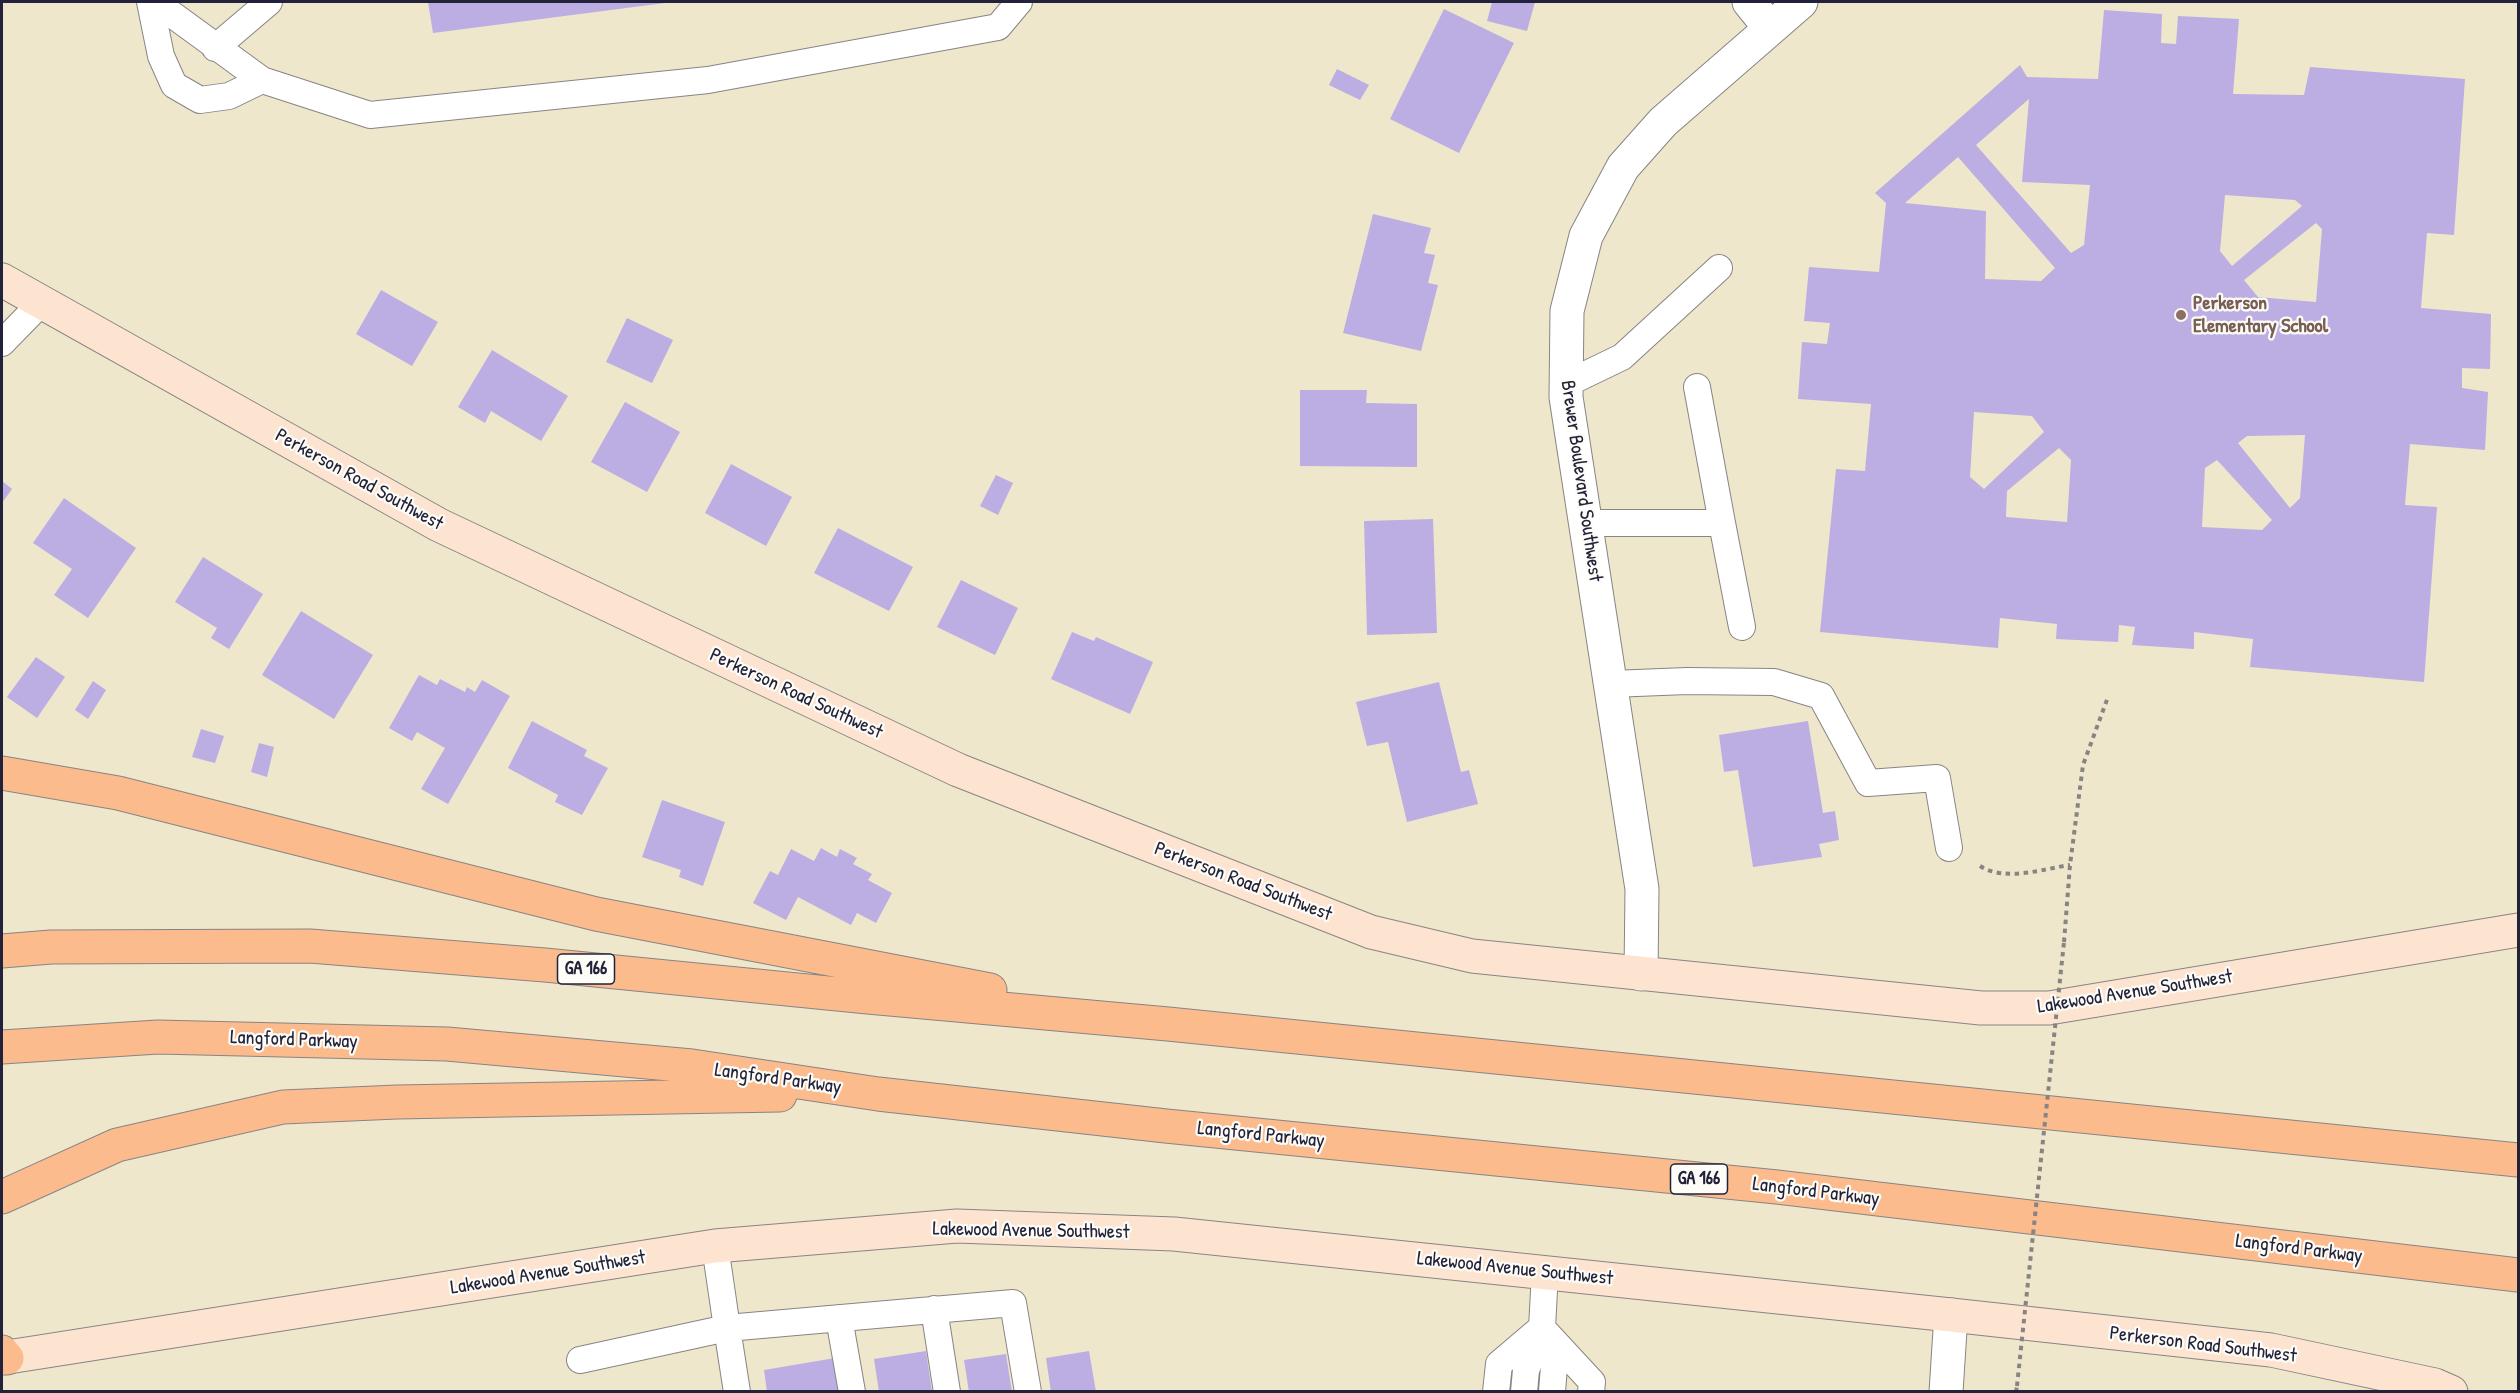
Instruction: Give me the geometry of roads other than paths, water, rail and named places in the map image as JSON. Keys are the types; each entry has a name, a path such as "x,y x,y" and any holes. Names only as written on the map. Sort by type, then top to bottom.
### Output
{"highway":[{"path":"2,773 118,793 596,914 1168,1024"},
{"name":"GA 166","path":"2,951 51,947 309,946 545,965 868,998 1168,1024 2518,1160"},
{"name":"Langford Parkway","path":"2,1047 158,1036 447,1044 692,1066 878,1094 1166,1126 1777,1187 2518,1275"},
{"path":"2,1197 117,1145 283,1107 397,1102 878,1094"}],"street":[{"path":"1749,2 1770,28"},
{"name":"Brewer Boulevard Southwest","path":"1641,974 1642,889 1566,397 1567,311 1586,236 1623,167 1663,122 1801,2"},
{"name":"Perkerson Road Southwest","path":"2,280 439,525 958,770 1371,933 1472,956 1641,974"},
{"name":"Lakewood Avenue Southwest","path":"1641,974 1981,1008 2049,1008 2518,930"},
{"name":"Lakewood Avenue Southwest","path":"3,1357 715,1246 968,1226 1174,1234 1951,1315"},
{"path":"1946,1392 1951,1315"},
{"name":"Perkerson Road Southwest","path":"1951,1315 2271,1350 2434,1385 2451,1392"}],"lane":[{"path":"153,2 262,80 370,115 708,80 998,27 1019,2"},
{"path":"153,2 161,56 174,85 200,100 229,96 262,80"},
{"path":"215,48 269,2"},
{"path":"1566,384 1622,357 1719,268"},
{"path":"2,343 42,302"},
{"path":"1697,387 1742,627"},
{"path":"1585,523 1722,523"},
{"path":"1611,684 1687,681 1774,682 1821,696 1868,783 1937,778 1949,848"},
{"path":"715,1246 737,1392"},
{"path":"1524,1392 1526,1370 1542,1328 1545,1272"},
{"path":"580,1360 727,1328 1013,1303 1028,1392"},
{"path":"934,1309 948,1392"},
{"path":"839,1318 852,1392"},
{"path":"1496,1392 1499,1364 1542,1328"},
{"path":"1542,1328 1554,1366 1552,1392"},
{"path":"1542,1328 1592,1382 1591,1392"}],"place":[{"name":"Perkerson Elementary School","path":"2181,315"}]}
